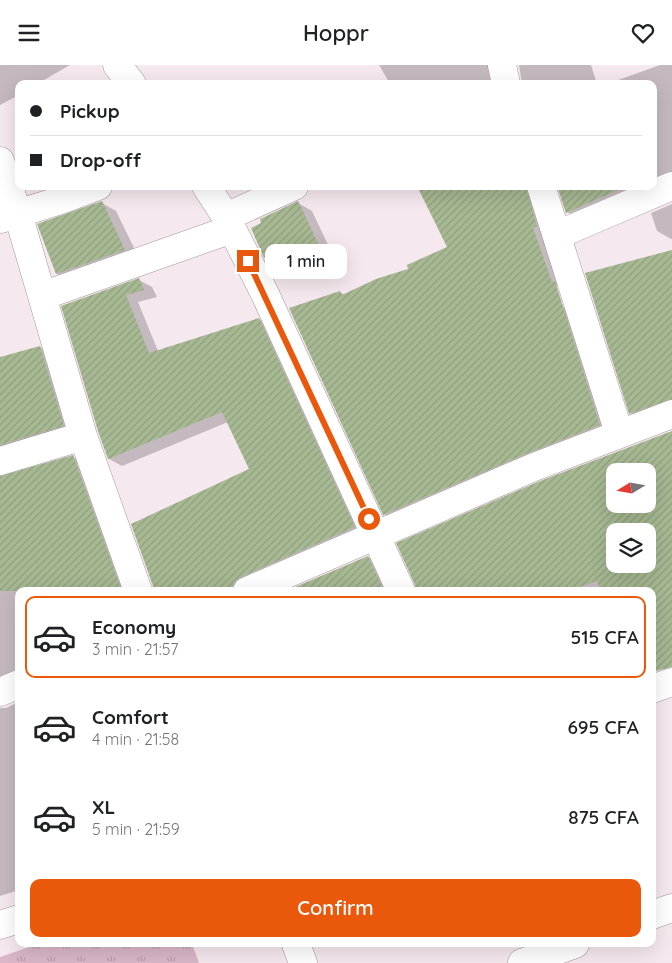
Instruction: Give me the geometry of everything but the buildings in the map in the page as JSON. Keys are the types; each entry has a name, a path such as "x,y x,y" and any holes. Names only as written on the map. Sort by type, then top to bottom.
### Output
{"main road":[{"path":"117,65 129,80"},
{"path":"502,65 505,80"},
{"path":"0,161 9,217 42,296 83,436 137,587"},
{"path":"558,235 672,186"},
{"path":"9,217 87,190"},
{"path":"208,190 229,223 269,303 399,587"},
{"path":"42,296 229,223 287,190"},
{"path":"542,190 619,433"},
{"path":"256,587 534,467 672,414"},
{"path":"0,461 83,436"},
{"path":"656,688 672,682"},
{"path":"0,692 15,686"},
{"path":"656,914 672,908"},
{"path":"0,925 15,920"},
{"path":"297,947 303,963"},
{"path":"522,963 567,947"}],"green space":[{"path":"29,947 193,947 199,963 0,963 0,957"}],"route":[{"path":"248,261 369,519"}]}
